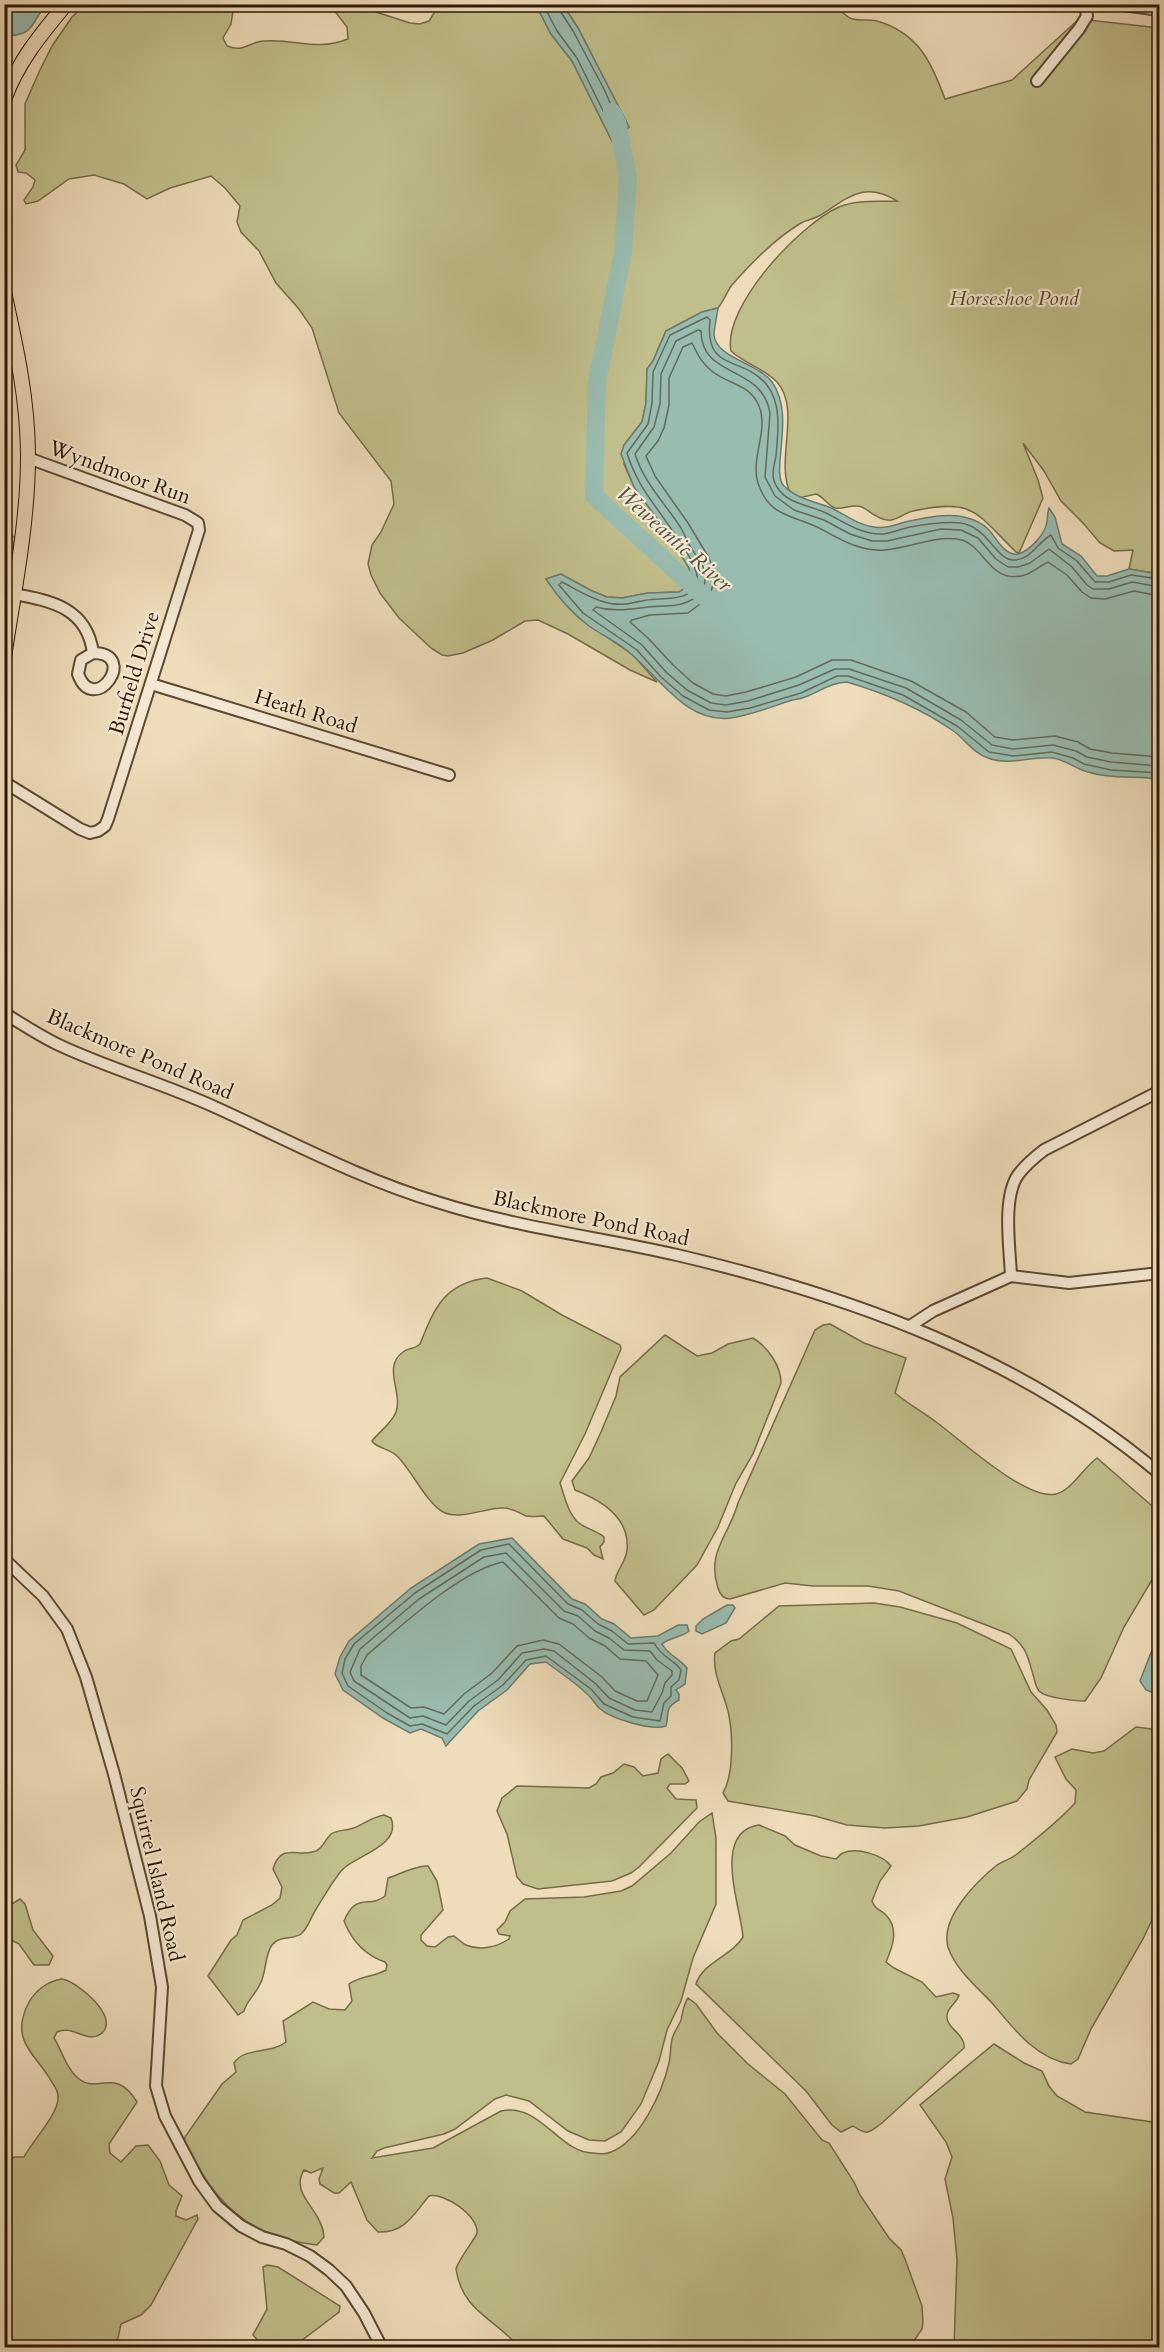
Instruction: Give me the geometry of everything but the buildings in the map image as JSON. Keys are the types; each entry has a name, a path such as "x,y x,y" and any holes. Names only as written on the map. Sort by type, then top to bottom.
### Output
{"main road":[{"path":"4,100 13,77 39,37 66,4"},
{"path":"4,292 25,396 28,458 23,521 4,657"}],"street":[{"path":"1037,81 1079,29 1087,16 1085,4"},
{"path":"1115,4 1160,10"},
{"name":"Wyndmoor Run","path":"28,458 185,515 198,524"},
{"name":"Burfield Drive","path":"4,782 80,829 90,832 98,831 105,826 198,538 198,524"},
{"path":"14,594 54,603 73,613 87,631 93,653"},
{"name":"Heath Road","path":"151,684 449,775"},
{"name":"Blackmore Pond Road","path":"4,1013 56,1044 109,1067 160,1084 216,1107 370,1179 437,1203 515,1223 677,1255 830,1298 910,1326 984,1358 1056,1399 1115,1438 1160,1474"},
{"path":"1011,1276 1007,1213 1016,1177 1029,1161 1044,1150 1160,1090"},
{"path":"910,1326 933,1311 1011,1276 1069,1283 1160,1273"},
{"name":"Squirrel Island Road","path":"4,1559 43,1596 67,1629 86,1677 114,1774 150,1916 162,1987 156,2086 165,2116 198,2181 217,2206 241,2226 262,2237 286,2244 310,2256 329,2270 346,2286 364,2313 382,2348"}],"green space":[{"name":"Horseshoe Pond","path":"85,5 234,5 231,24 223,38 227,46 242,48 263,41 315,45 348,39 347,27 330,5 364,5 376,12 420,24 429,21 439,5 536,5 551,34 572,61 612,141 629,127 578,28 563,5 835,5 850,18 877,21 891,26 913,41 928,61 945,99 1012,80 1079,19 1159,28 1159,574 1129,569 1133,550 1114,551 1100,543 1061,501 1044,471 1023,443 1043,498 1019,553 981,518 962,508 933,507 913,511 890,520 880,518 859,506 835,508 816,494 799,498 791,495 785,467 788,421 784,394 772,377 731,351 731,333 739,312 751,291 785,248 804,230 823,216 846,204 897,201 885,195 865,192 847,198 782,236 730,287 718,308 702,312 666,331 647,369 646,403 642,422 624,445 624,464 634,487 669,535 689,568 691,581 679,592 648,593 622,598 607,597 561,574 546,579 579,618 633,655 657,682 630,670 568,634 538,620 525,621 493,640 463,653 442,655 431,648 399,618 380,593 371,575 368,564 372,545 394,504 391,481 339,413 312,328 276,283 259,251 241,232 237,222 240,206 225,188 211,176 170,188 147,199 124,184 94,175 69,179 38,201 26,204 24,200 35,180 26,173 18,172 16,165 25,150 25,104 52,46 72,17"},
{"path":"5,533 15,537 12,557 5,555"},
{"path":"487,1278 522,1291 620,1345 621,1349 585,1434 560,1483 575,1519 604,1537 604,1542 600,1547 603,1559 594,1555 587,1548 563,1539 544,1516 526,1516 504,1508 459,1515 445,1513 433,1504 398,1457 372,1441 396,1412 397,1396 393,1372 397,1358 405,1351 420,1344 436,1309 451,1292 472,1281"},
{"path":"830,1324 864,1343 906,1358 895,1393 1011,1479 1043,1494 1056,1494 1067,1488 1097,1458 1159,1512 1159,1568 1124,1627 1101,1678 1085,1701 1054,1697 1039,1691 1026,1653 1020,1643 1009,1634 899,1591 868,1586 813,1586 785,1583 730,1599 721,1595 715,1575 720,1544 815,1330"},
{"path":"665,1335 697,1356 712,1353 728,1344 753,1338 764,1346 773,1358 779,1370 781,1383 753,1454 736,1483 718,1527 697,1565 654,1610 644,1615 615,1581 627,1550 624,1529 619,1520 604,1505 575,1490 572,1481 589,1458 601,1432 616,1396 620,1377"},
{"path":"874,1603 900,1607 957,1623 1011,1649 1031,1692 1047,1710 1056,1725 1057,1732 1029,1780 1027,1789 1017,1801 967,1817 919,1826 885,1828 847,1825 815,1816 728,1801 723,1793 731,1764 731,1730 728,1711 716,1675 715,1653 731,1641 739,1639 779,1606"},
{"path":"1136,1727 1159,1730 1159,1905 1143,1939 1091,2029 1078,2059 1071,2064 1047,2056 1027,2042 974,1985 951,1955 947,1936 949,1924 954,1913 979,1881 997,1865 1015,1856 1040,1836 1075,1803 1076,1790 1066,1779 1055,1757 1072,1749 1093,1753 1104,1751"},
{"path":"668,1754 682,1768 689,1781 685,1784 670,1784 667,1788 676,1799 696,1800 697,1808 639,1867 612,1881 538,1889 523,1884 517,1877 507,1834 497,1811 502,1798 517,1786 589,1788 601,1777 613,1773 624,1764 634,1767 643,1776 658,1773 661,1759"},
{"path":"712,1813 716,1838 716,1904 693,1958 681,2001 667,2030 659,2061 641,2104 621,2132 605,2141 589,2140 568,2131 529,2101 506,2095 495,2099 455,2129 444,2134 384,2148 377,2151 372,2158 433,2148 501,2111 515,2110 538,2120 581,2151 600,2154 611,2152 631,2138 655,2101 666,2075 673,2036 688,1998 696,2004 717,2033 748,2064 785,2094 822,2140 829,2143 860,2195 889,2238 901,2250 922,2306 922,2329 909,2348 519,2347 480,2313 465,2295 459,2283 456,2269 477,2233 472,2219 451,2201 429,2196 408,2222 387,2232 378,2232 367,2220 351,2182 339,2193 334,2193 320,2184 319,2179 323,2168 311,2173 304,2170 300,2179 303,2195 318,2218 324,2237 317,2245 292,2241 253,2225 237,2214 209,2184 184,2145 185,2137 222,2084 236,2072 234,2063 238,2058 251,2052 280,2046 286,2042 283,2021 313,2002 329,2009 345,2010 352,2001 349,1984 386,1970 385,1962 360,1946 344,1921 358,1903 379,1900 385,1896 388,1878 413,1868 428,1866 437,1881 443,1910 421,1935 421,1940 427,1946 435,1947 448,1937 454,1936 471,1947 488,1947 509,1939 510,1936 499,1934 497,1930 505,1922 510,1911 525,1899 584,1897 621,1891 632,1886 671,1853 699,1822"},
{"path":"384,1815 391,1818 393,1828 390,1836 376,1849 342,1870 301,1934 278,1940 272,1945 258,1988 244,2011 238,2015 208,1976 231,1940 237,1935 243,1920 272,1905 280,1898 282,1887 273,1869 276,1861 285,1853 316,1851 333,1833 354,1828"},
{"path":"759,1825 821,1856 836,1859 843,1853 855,1851 876,1855 887,1862 891,1866 880,1881 872,1901 876,1908 890,1920 894,1932 893,1944 886,1962 922,1982 936,1997 953,1993 959,1995 948,2012 947,2020 962,2039 964,2048 882,2123 868,2132 853,2126 841,2132 832,2125 806,2091 696,1984 711,1964 738,1944 743,1937 732,1872 732,1856 736,1841 744,1831"},
{"path":"20,1899 25,1904 33,1930 53,1956 49,1965 34,1965 19,1944 11,1940 5,1945 5,1908"},
{"path":"62,1979 77,1986 94,2001 101,2009 106,2026 102,2033 91,2037 68,2030 57,2032 54,2038 68,2066 79,2079 86,2083 121,2085 137,2102 109,2144 110,2153 121,2162 136,2146 148,2145 160,2161 169,2185 182,2196 176,2216 186,2220 197,2215 198,2219 151,2305 141,2315 121,2324 116,2347 5,2347 4,2191 9,2162 14,2157 24,2157 50,2119 58,2097 55,2087 23,2038 23,2016 29,2002 39,1990 47,1984"},
{"path":"994,2044 1024,2063 1042,2071 1057,2096 1085,2112 1159,2123 1159,2347 954,2347 957,2260 953,2218 945,2179 952,2157 946,2142 920,2105"},
{"path":"267,2265 278,2267 340,2306 339,2312 293,2347 264,2347 253,2335 267,2309 263,2267"}],"water":[{"path":"14,5 46,5 28,30 18,35 5,36 5,11"},
{"path":"536,5 563,5 578,28 629,127 612,141 572,61 551,34"},
{"path":"718,308 714,332 716,343 730,355 766,375 779,395 783,426 780,479 784,486 794,494 829,507 862,524 874,527 886,527 935,516 967,518 986,527 1004,549 1013,554 1023,552 1040,537 1046,527 1049,508 1055,517 1062,544 1081,556 1097,576 1107,576 1129,569 1159,574 1159,779 1100,775 1052,758 1004,761 988,758 978,753 952,730 927,715 888,696 847,682 739,717 715,718 688,707 626,650 577,616 546,579 561,574 607,597 622,598 648,593 679,592 691,581 689,568 669,535 634,487 621,454 624,445 642,422 646,403 647,369 666,331 702,312"},
{"path":"512,1538 572,1599 585,1604 602,1619 614,1624 631,1638 658,1636 678,1625 687,1625 689,1631 662,1644 687,1668 685,1684 676,1690 679,1700 669,1708 666,1726 642,1725 622,1720 605,1712 577,1685 546,1662 530,1664 507,1690 478,1711 446,1746 442,1738 421,1729 410,1733 383,1718 343,1690 335,1674 340,1657 349,1641 411,1588 479,1544"},
{"path":"727,1605 733,1605 735,1608 726,1623 702,1634 696,1631 696,1626 703,1619"},
{"path":"1159,1632 1160,1695 1146,1690 1140,1681"},
{"path":"142,2343 200,2347 134,2347"}],"waterway":[{"name":"Weweantic River","path":"612,112 617,122 628,178 623,252 597,382 594,496 708,600"}]}
